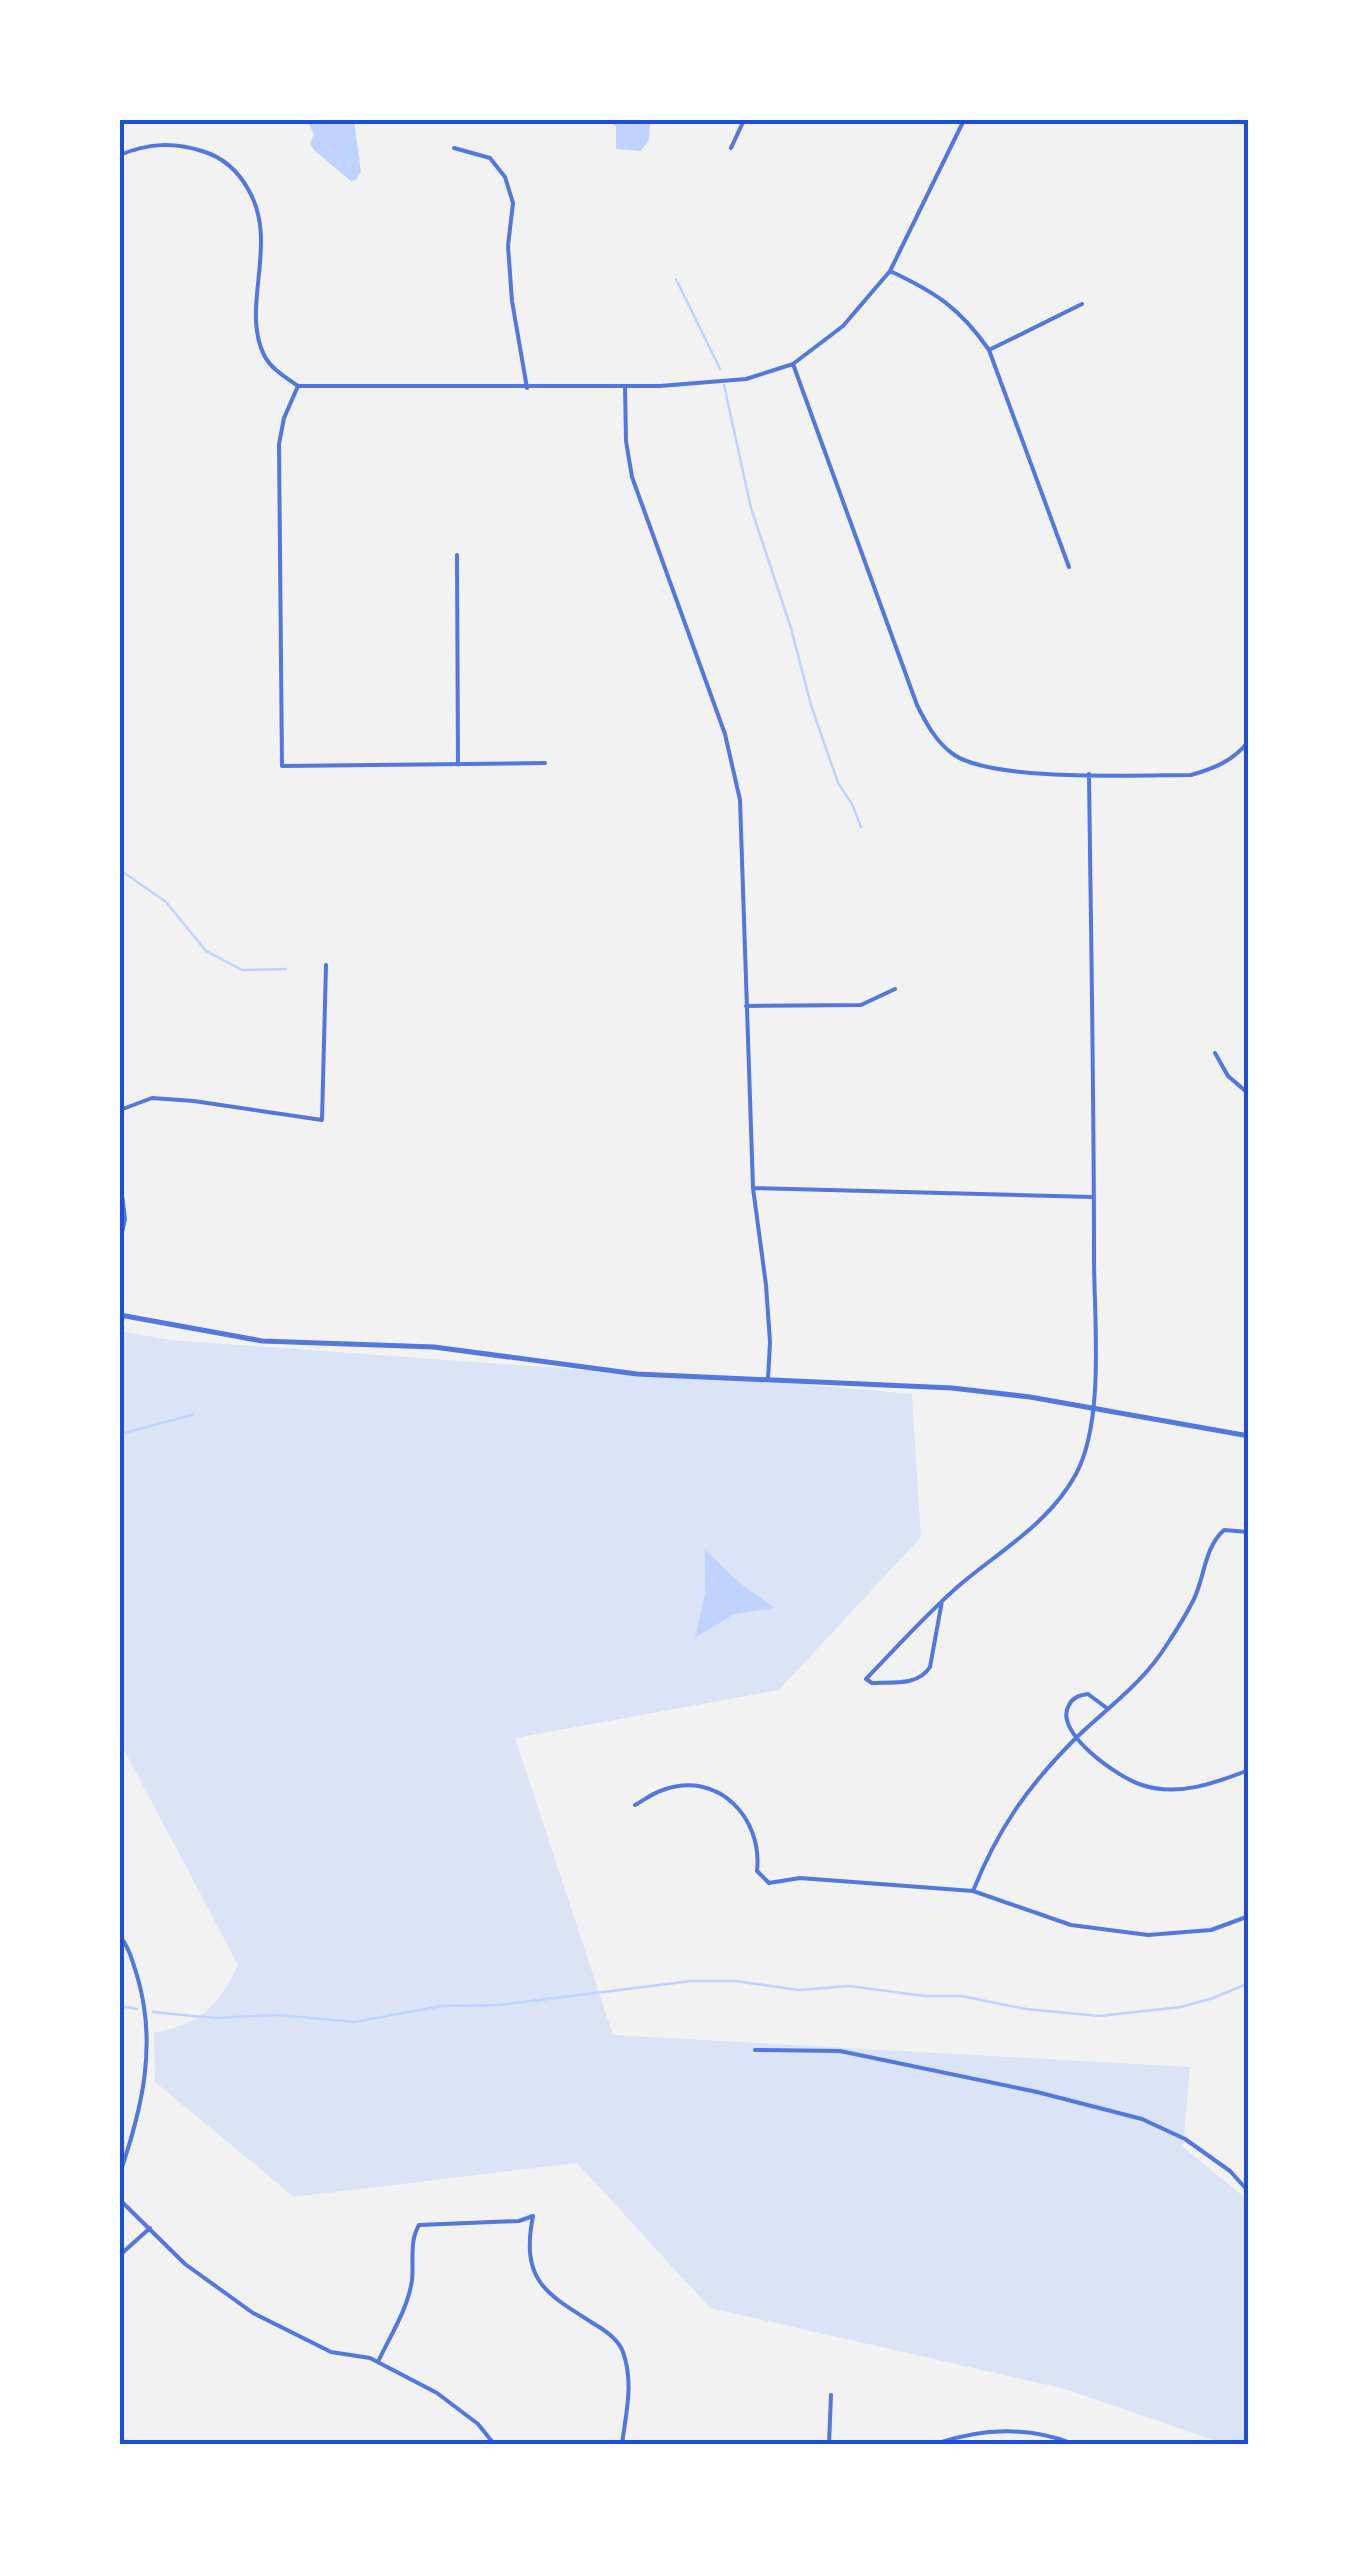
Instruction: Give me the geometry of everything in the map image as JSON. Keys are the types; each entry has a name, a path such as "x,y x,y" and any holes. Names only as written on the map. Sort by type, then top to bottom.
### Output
{"street":[{"path":"731,148 744,120"},
{"path":"120,154 139,146 178,144 216,155 241,176 256,203 262,230 257,329 264,355 276,371 298,386 625,386 746,379 793,364 843,326 890,271 964,120"},
{"path":"454,148 490,158 506,177 512,204 508,246 512,301 527,388"},
{"path":"890,271 936,292 976,330 989,350 1068,567"},
{"path":"989,350 1082,304"},
{"path":"793,364 900,662 931,732 954,755 991,770 1191,775 1220,766 1249,741"},
{"path":"298,386 284,418 279,444 282,766 545,763"},
{"path":"625,386 626,441 632,477 725,734 740,800 753,1188 765,1268 768,1379"},
{"path":"457,554 458,766"},
{"path":"942,1601 930,1667 925,1675 917,1680 872,1683 866,1678 942,1601 1024,1536 1058,1500 1076,1474 1088,1446 1094,1408 1089,774"},
{"path":"120,1110 152,1098 322,1120 326,965"},
{"path":"746,1006 861,1006 895,989"},
{"path":"1216,1053 1228,1076 1249,1094"},
{"path":"120,1179 124,1219 120,1241"},
{"path":"753,1188 1094,1197"},
{"path":"120,1315 262,1341 434,1347 637,1374 952,1388 1030,1396 1249,1436"},
{"path":"972,1891 992,1844 1021,1797 1076,1738 1144,1677 1166,1646 1195,1598 1214,1539 1224,1530 1249,1532"},
{"path":"1108,1710 1088,1694 1079,1695 1069,1703 1065,1716 1068,1729 1107,1766 1140,1785 1182,1790 1208,1786 1249,1770"},
{"path":"635,1805 665,1789 693,1786 721,1791 753,1826 758,1871 769,1882 800,1878 972,1891 1072,1925 1113,1932 1184,1934 1210,1930 1249,1916"},
{"path":"120,1936 128,1946 146,2015 143,2091 133,2140 120,2173"},
{"path":"755,2050 840,2052 1037,2092 1142,2119 1185,2139 1230,2171 1249,2192"},
{"path":"120,2200 185,2264 254,2313 331,2352 378,2362 437,2393 478,2424 494,2444"},
{"path":"378,2362 412,2282 412,2236 418,2225 520,2221 533,2216 530,2246 540,2285 622,2347 631,2381 622,2444"},
{"path":"120,2255 150,2228"},
{"path":"829,2444 830,2395"},
{"path":"935,2444 1006,2430 1047,2433 1074,2444"}],"shaded area":[{"path":"120,1331 170,1340 699,1375 912,1394 921,1537 779,1690 515,1738 613,2035 1190,2067 1183,2147 1249,2201 1249,2444 1225,2444 1065,2389 710,2308 577,2163 294,2197 155,2082 154,2033 184,2024 206,2011 223,1992 238,1965 120,1742"}],"water":[{"path":"307,120 354,120 361,172 356,180 351,181 314,150 310,143 314,134"},
{"path":"605,120 650,120 649,140 641,151 616,149 616,126"},
{"path":"705,1550 740,1583 775,1608 734,1614 695,1638 705,1594"}],"waterway":[{"path":"676,279 720,369"},
{"path":"724,385 751,508 791,628 811,705 838,783 861,827"},
{"path":"120,870 166,902 206,951 242,970 286,969"},
{"path":"120,1434 192,1415"},
{"path":"153,2012 214,2018 278,2015 354,2022 441,2006 499,2005 691,1981 735,1981 799,1990 849,1986 925,1996 961,1996 1026,2009 1099,2016 1181,2007 1249,1983"},
{"path":"120,2006 137,2009"}]}
